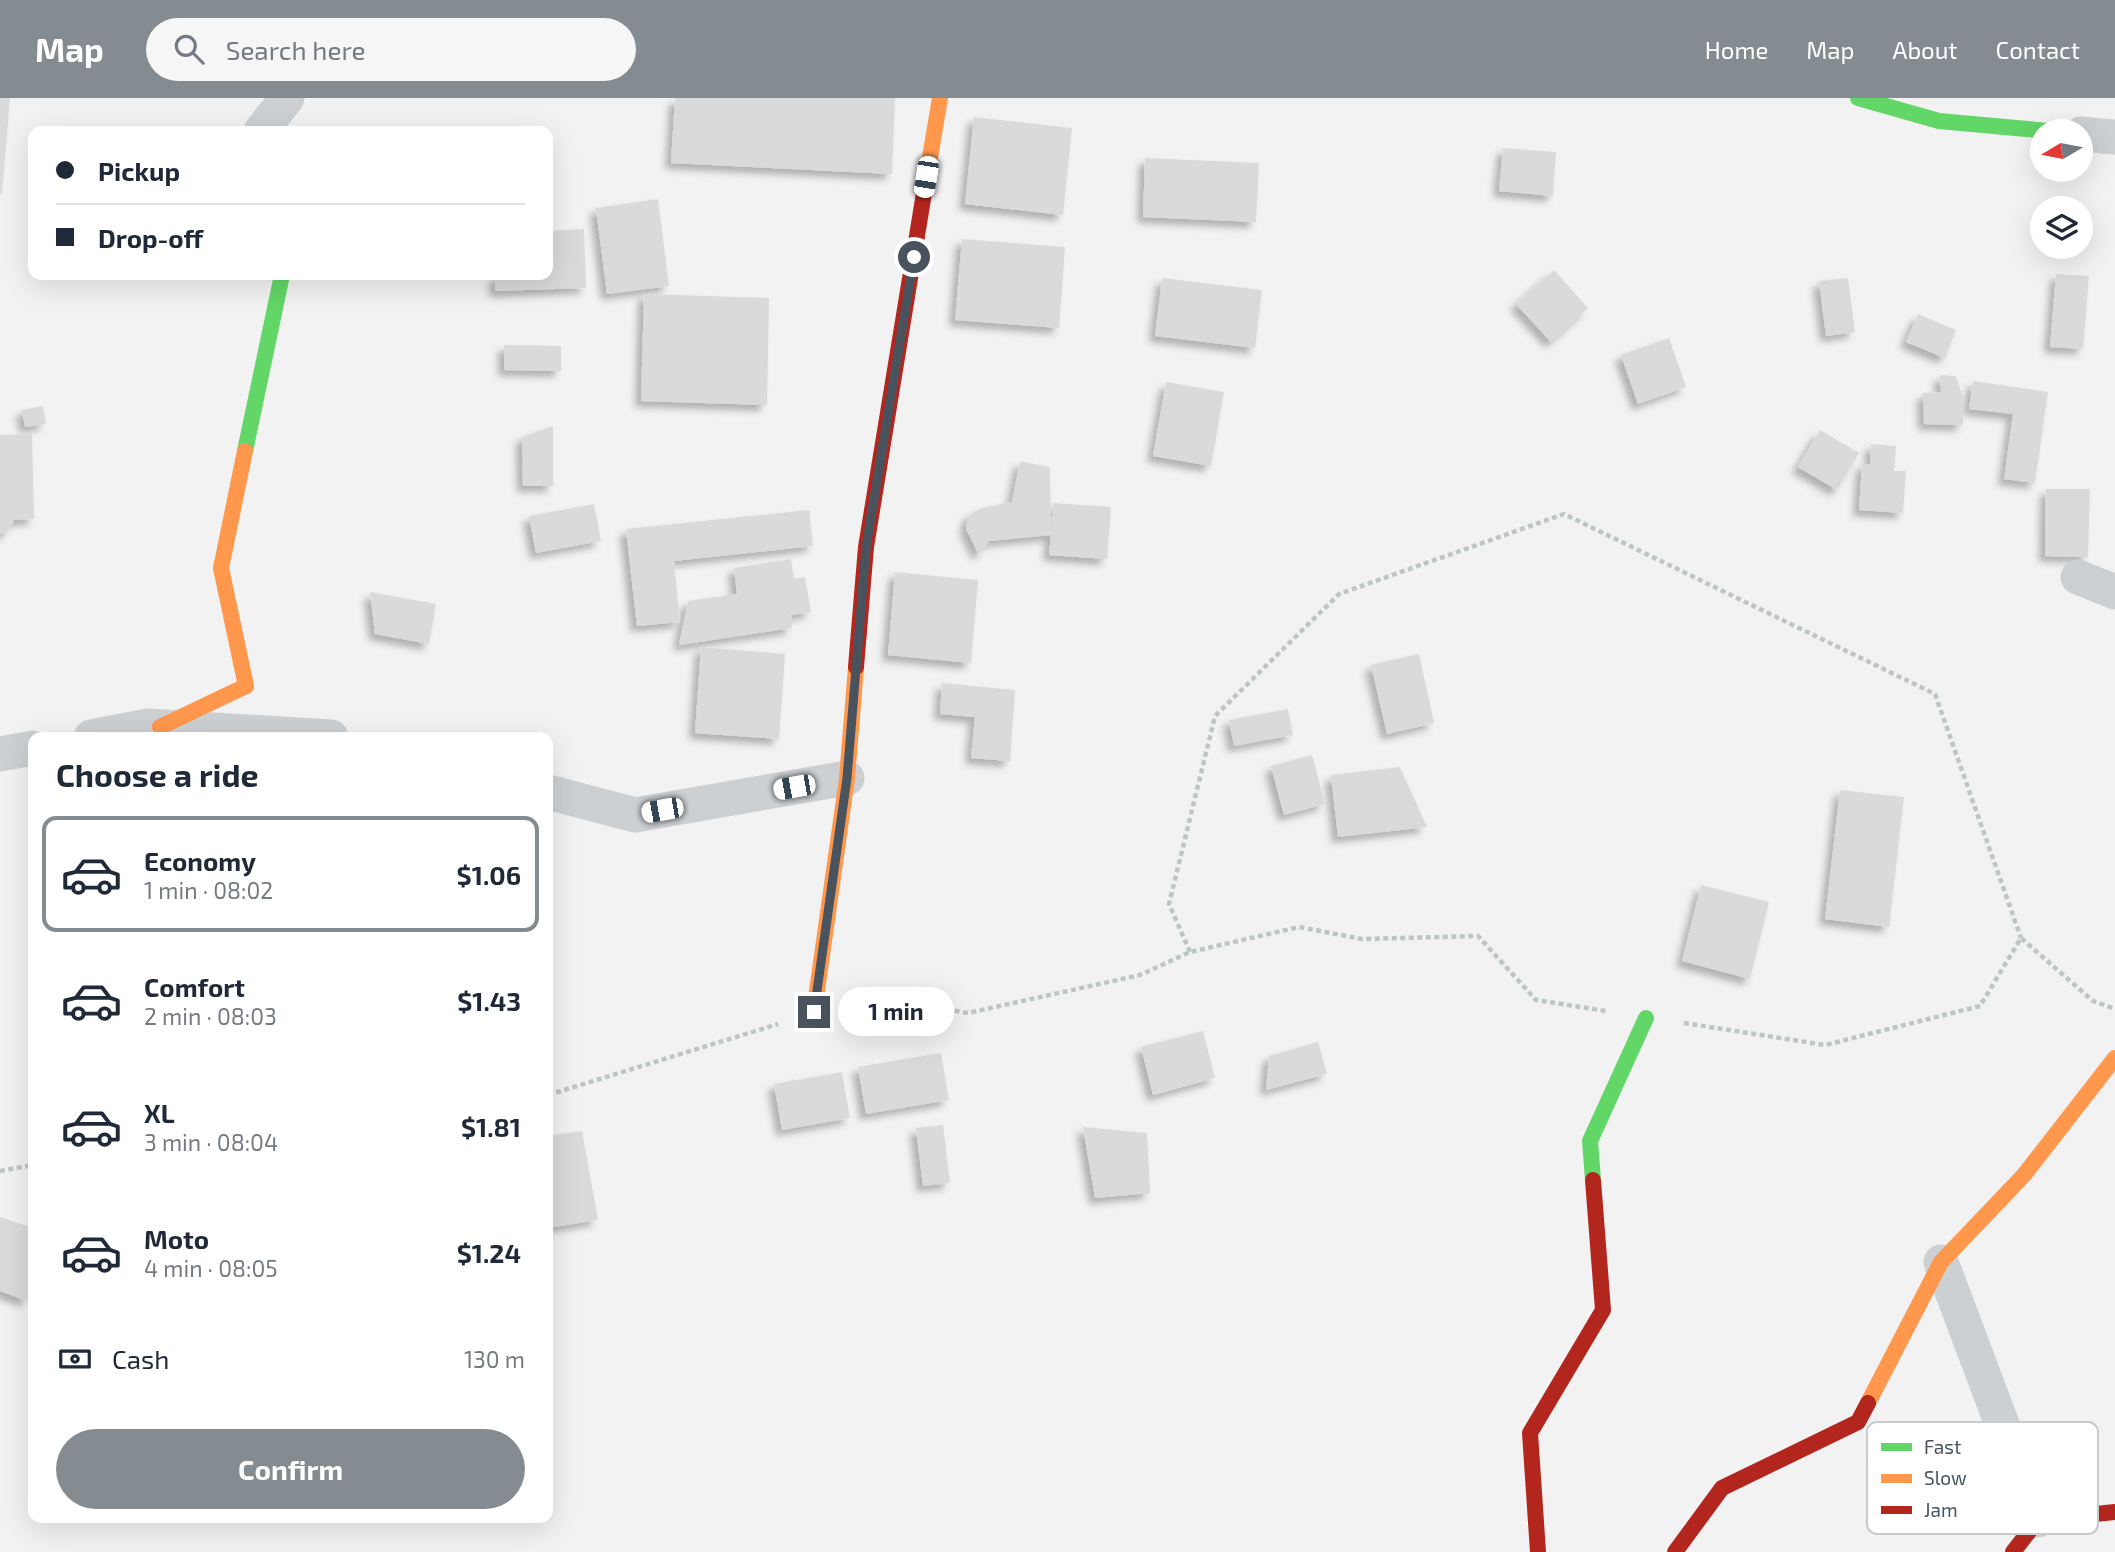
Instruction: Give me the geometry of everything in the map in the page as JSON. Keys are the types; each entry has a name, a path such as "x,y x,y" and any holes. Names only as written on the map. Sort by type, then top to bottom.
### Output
{"street":[{"path":"265,126 287,98"},
{"path":"814,1012 847,778 866,547 940,98"},
{"path":"1858,98 1939,121 2030,129"},
{"path":"2093,135 2115,137"},
{"path":"160,727 246,686 221,569 281,280"},
{"path":"2078,577 2115,592"},
{"path":"117,732 149,726 246,732"},
{"path":"0,754 28,749"},
{"path":"553,793 635,815 847,778"},
{"path":"1538,1552 1530,1433 1603,1310 1590,1142 1646,1018"},
{"path":"1675,1552 1722,1488 1858,1422 1941,1262 2024,1175 2115,1058"},
{"path":"1941,1262 2001,1422"},
{"path":"2013,1552 2027,1534"}],"path":[{"path":"1190,952 1169,904 1214,716 1339,594 1564,514 1935,694 2021,938 2093,1001 2115,1009"},
{"path":"553,1093 814,1012 853,994 968,1013 1140,975 1190,952 1299,927 1362,939 1478,936 1535,1000 1825,1045 1980,1006 2021,938"},
{"path":"0,1171 28,1166"}],"building":[{"path":"0,98 10,98 2,193 0,193"},
{"path":"675,98 895,98 892,174 671,163"},
{"path":"974,117 1072,128 1063,215 965,204"},
{"path":"1503,148 1556,152 1553,196 1499,191"},
{"path":"1145,158 1259,163 1256,222 1143,217"},
{"path":"658,199 669,286 607,294 596,208"},
{"path":"584,229 586,288 495,291 495,280 553,280 553,231"},
{"path":"962,239 1065,247 1059,328 955,320"},
{"path":"1554,270 1588,308 1551,342 1516,304"},
{"path":"2056,274 2089,276 2083,349 2050,347"},
{"path":"1162,278 1262,290 1255,348 1155,336"},
{"path":"1848,278 1855,332 1826,336 1819,281"},
{"path":"644,294 769,298 767,405 641,401"},
{"path":"1918,314 1956,330 1945,358 1906,342"},
{"path":"1669,338 1686,387 1638,404 1621,355"},
{"path":"504,345 561,346 561,371 504,370"},
{"path":"1940,375 1956,376 1963,397 1963,425 1924,424 1923,393 1941,392"},
{"path":"1973,381 2048,392 2035,483 2004,479 2013,414 1969,409"},
{"path":"1166,382 1224,392 1211,466 1153,456"},
{"path":"43,406 46,424 25,427 22,410"},
{"path":"553,426 553,486 523,486 522,437"},
{"path":"1820,430 1859,453 1837,490 1798,467"},
{"path":"32,434 34,519 14,520 6,534 0,534 0,435"},
{"path":"1871,444 1896,446 1894,471 1906,471 1903,513 1859,510 1862,464 1870,464"},
{"path":"1020,461 1050,467 1051,529 1053,503 1111,507 1107,559 1049,555 1051,535 989,541 979,555 966,529 968,516 982,508 1012,502"},
{"path":"2046,489 2090,489 2088,557 2045,556"},
{"path":"594,504 601,541 536,553 529,516"},
{"path":"809,510 813,546 674,561 680,622 637,626 626,529"},
{"path":"791,559 794,579 805,577 811,612 791,615 792,628 679,645 688,601 737,594 734,568"},
{"path":"895,572 978,580 971,663 888,655"},
{"path":"370,592 436,604 429,644 375,634"},
{"path":"701,647 785,654 779,739 695,733"},
{"path":"1419,654 1434,723 1387,734 1371,665"},
{"path":"942,683 1015,690 1010,761 971,758 975,717 940,714"},
{"path":"1288,709 1293,735 1234,746 1229,720"},
{"path":"1312,755 1325,804 1284,815 1271,766"},
{"path":"1400,767 1427,827 1338,837 1331,775"},
{"path":"1840,790 1904,797 1889,927 1825,919"},
{"path":"1701,885 1769,902 1750,979 1682,961"},
{"path":"1203,1031 1215,1078 1153,1095 1141,1047"},
{"path":"1318,1042 1327,1074 1266,1090 1269,1056"},
{"path":"941,1053 949,1100 866,1114 858,1067"},
{"path":"842,1072 850,1118 782,1130 774,1084"},
{"path":"943,1125 950,1183 923,1186 916,1128"},
{"path":"1083,1127 1147,1133 1150,1193 1095,1198"},
{"path":"582,1131 598,1220 553,1227 553,1135"},
{"path":"0,1217 28,1226 27,1301 0,1291"}],"traffic: fast":[{"path":"1858,98 1939,121 2030,129"},
{"path":"245,451 281,280"},
{"path":"1593,1180 1590,1141 1646,1018"}],"traffic: slow":[{"path":"924,193 940,98"},
{"path":"160,727 246,686 221,568 245,451"},
{"path":"814,1012 847,778 856,667"},
{"path":"1868,1403 1941,1262 2024,1175 2115,1058"}],"traffic: jam":[{"path":"856,667 866,547 924,193"},
{"path":"1538,1552 1530,1433 1603,1310 1593,1180"},
{"path":"1675,1552 1722,1488 1858,1422 1868,1403"},
{"path":"2098,1514 2115,1512"},
{"path":"2013,1552 2027,1534"}],"route":[{"path":"814,1012 847,778 866,547 914,257"}]}
